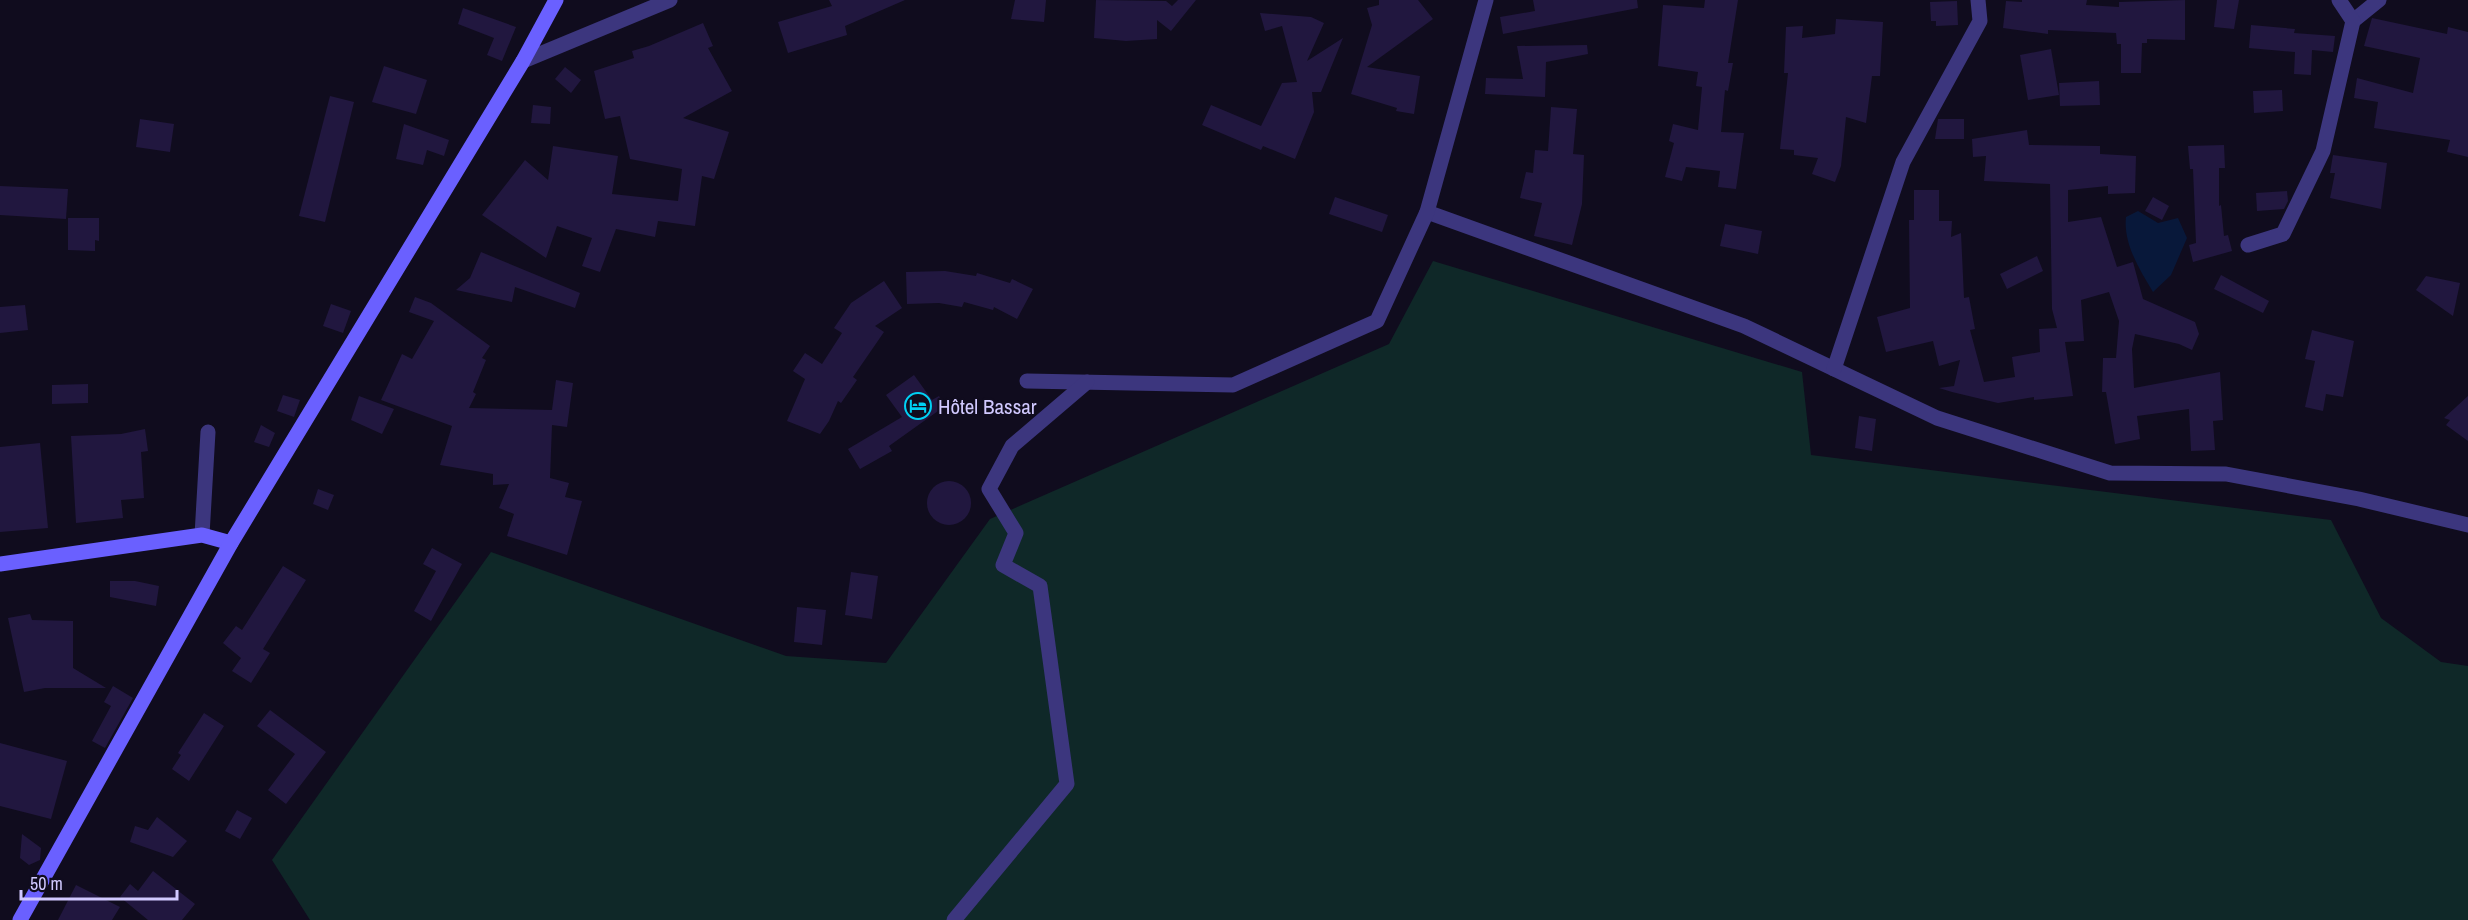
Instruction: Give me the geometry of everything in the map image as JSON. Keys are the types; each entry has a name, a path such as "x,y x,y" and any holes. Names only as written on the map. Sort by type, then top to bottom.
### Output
{"main road":[{"path":"20,920 231,543 523,61 556,0"},
{"path":"0,564 202,535 231,543"}],"street":[{"path":"523,61 670,0"},
{"path":"1027,381 1233,385 1377,321 1427,212 1486,0"},
{"path":"1834,369 1903,162 1980,21 1978,0"},
{"path":"2339,0 2353,21"},
{"path":"2248,245 2283,234 2323,151 2353,21 2379,0"},
{"path":"1427,212 1743,326 1937,418 2110,473 2226,474 2359,499 2468,525"},
{"path":"954,920 1066,784 1040,586 1003,565 1016,533 989,489 1012,446 1087,382"},
{"path":"202,535 208,432"}],"green space":[{"path":"1433,261 1802,372 1811,455 2331,520 2381,618 2441,662 2468,666 2468,920 310,920 272,860 491,552 786,656 886,663 990,519 1389,344"}],"water":[{"path":"2138,211 2158,223 2178,218 2187,238 2171,275 2153,292 2127,237 2126,217"}],"building":[{"path":"829,0 905,0 845,26 847,35 788,53 778,22 832,6"},
{"path":"1015,0 1046,0 1044,22 1011,19"},
{"path":"1096,0 1166,1 1172,6 1178,0 1196,0 1171,31 1157,20 1157,39 1126,41 1094,38"},
{"path":"1379,0 1418,0 1433,19 1367,67 1420,76 1414,114 1396,111 1397,108 1351,94 1372,25 1367,8 1379,5"},
{"path":"1533,0 1637,0 1638,8 1503,34 1500,17 1535,11"},
{"path":"1705,0 1738,0 1728,63 1733,63 1728,91 1725,90 1721,132 1744,133 1736,189 1718,187 1720,171 1686,167 1682,181 1665,177 1674,143 1669,141 1673,124 1698,130 1702,87 1696,86 1698,72 1658,66 1663,5 1704,8"},
{"path":"2022,0 2087,0 2086,5 2119,7 2119,2 2185,0 2185,40 2147,39 2147,43 2142,43 2141,73 2121,73 2121,44 2117,44 2116,33 2048,30 2048,34 2003,28 2006,1 2022,2"},
{"path":"2217,0 2239,0 2234,29 2214,27"},
{"path":"1957,1 1958,25 1936,26 1936,21 1931,21 1930,2"},
{"path":"463,8 516,27 502,61 487,55 494,38 458,24"},
{"path":"1260,13 1311,17 1324,23 1307,61 1343,38 1321,92 1312,92 1314,112 1295,159 1263,146 1261,150 1202,125 1211,105 1261,126 1282,83 1297,82 1282,26 1265,31"},
{"path":"2372,18 2447,34 2448,27 2468,32 2468,157 2447,152 2450,140 2374,128 2378,102 2354,98 2357,78 2413,93 2420,58 2364,46"},
{"path":"1836,19 1883,22 1880,76 1872,76 1866,123 1846,117 1841,166 1835,182 1812,174 1818,158 1794,155 1794,150 1780,149 1788,73 1784,73 1786,27 1803,26 1802,38 1835,34"},
{"path":"703,23 713,46 708,48 732,91 683,118 729,132 714,179 702,176 695,226 658,221 655,237 616,229 600,272 582,266 592,238 557,226 546,258 482,215 525,160 548,180 553,146 618,156 612,194 678,201 682,169 630,159 620,116 605,119 594,71 634,58 632,51"},
{"path":"2251,25 2295,29 2294,33 2335,36 2333,52 2312,50 2311,75 2294,74 2295,52 2249,48"},
{"path":"1587,45 1588,54 1546,62 1545,97 1485,94 1486,78 1523,79 1517,46"},
{"path":"2051,49 2059,95 2028,100 2020,55"},
{"path":"384,66 427,80 416,114 372,102"},
{"path":"565,67 581,80 571,93 555,79"},
{"path":"2099,81 2100,105 2060,106 2059,83"},
{"path":"2282,90 2283,111 2254,113 2253,91"},
{"path":"330,96 354,102 325,222 299,216"},
{"path":"533,105 551,107 550,124 531,123"},
{"path":"1551,107 1577,109 1573,154 1584,155 1582,204 1572,245 1534,236 1542,203 1520,198 1526,172 1533,173 1535,150 1548,151"},
{"path":"140,119 174,124 170,152 136,147"},
{"path":"1938,119 1964,119 1964,139 1935,139"},
{"path":"404,124 449,140 444,156 427,150 423,165 396,159"},
{"path":"2027,130 2029,145 2100,146 2100,154 2136,156 2135,193 2108,194 2108,186 2068,190 2068,222 2101,217 2117,267 2133,262 2143,299 2195,322 2199,334 2192,350 2179,344 2135,334 2132,349 2134,388 2220,372 2223,420 2213,421 2215,450 2191,451 2189,409 2137,416 2140,439 2115,444 2106,392 2102,392 2103,358 2116,358 2119,321 2109,292 2081,300 2084,341 2065,342 2073,396 2034,400 2034,397 1998,403 1939,388 1954,386 1960,360 1939,366 1933,341 1886,352 1877,317 1910,308 1909,220 1914,220 1914,190 1939,190 1939,221 1952,221 1951,237 1961,233 1964,298 1969,297 1975,329 1970,330 1984,382 2015,377 2012,357 2040,352 2039,329 2057,328 2052,309 2050,184 1984,181 1986,156 1973,157 1972,139"},
{"path":"2224,145 2225,168 2219,168 2219,206 2221,205 2224,236 2228,235 2232,251 2193,262 2189,245 2196,243 2193,169 2190,169 2188,146"},
{"path":"2333,155 2387,163 2381,209 2330,198 2335,173 2330,173"},
{"path":"0,186 68,189 66,219 0,215"},
{"path":"2287,191 2288,201 2284,209 2257,211 2256,193"},
{"path":"1335,197 1388,215 1382,232 1329,214"},
{"path":"2153,197 2169,206 2162,220 2145,211"},
{"path":"68,218 99,218 99,241 95,240 95,251 68,250"},
{"path":"1725,224 1762,231 1758,254 1720,246"},
{"path":"481,252 580,293 575,308 515,287 512,302 456,290 470,278"},
{"path":"2037,256 2043,271 2007,289 2000,274"},
{"path":"945,271 976,276 977,273 1010,283 1012,279 1033,289 1017,319 994,307 993,310 964,302 962,307 939,303 907,304 906,272"},
{"path":"2221,275 2269,301 2263,313 2214,289"},
{"path":"2426,276 2460,283 2453,316 2416,290"},
{"path":"884,281 902,308 875,326 884,332 853,377 857,380 841,403 838,401 820,434 787,421 805,379 793,371 805,353 822,364 842,333 834,328 851,303"},
{"path":"415,297 431,303 490,346 482,358 486,360 473,392 476,394 469,408 552,410 556,380 573,383 567,427 552,425 550,478 569,483 565,497 582,501 567,555 507,536 514,514 499,508 509,484 493,485 493,474 440,465 452,426 381,400 402,354 412,359 434,321 409,312"},
{"path":"331,304 351,311 343,333 323,326"},
{"path":"25,305 28,330 0,333 0,307"},
{"path":"2312,330 2354,341 2343,397 2326,394 2323,411 2305,407 2315,361 2305,359"},
{"path":"914,375 932,400 939,396 945,406 889,446 892,451 860,469 848,449 902,417 886,395"},
{"path":"88,384 88,403 52,404 52,385"},
{"path":"283,395 300,400 294,417 277,411"},
{"path":"359,396 394,409 382,434 351,420"},
{"path":"2468,396 2468,441 2446,425 2450,420 2444,418"},
{"path":"1859,416 1876,419 1872,451 1855,448"},
{"path":"261,425 275,433 269,447 254,442"},
{"path":"145,429 148,451 141,452 144,498 121,500 123,518 76,523 71,436 121,434"},
{"path":"40,443 48,528 0,532 0,447"},
{"path":"949,481 964,488 971,503 964,518 949,525 934,518 927,503 934,488"},
{"path":"318,489 334,495 328,510 313,504"},
{"path":"432,548 462,564 431,621 414,611 436,571 423,564"},
{"path":"283,566 306,580 263,649 270,653 251,683 232,671 241,658 223,643 236,626 242,630"},
{"path":"851,572 878,576 872,619 845,615"},
{"path":"110,581 135,581 159,586 156,606 110,597"},
{"path":"797,607 826,610 822,645 794,642"},
{"path":"30,614 32,620 73,621 73,668 106,688 45,688 24,692 8,618"},
{"path":"113,686 133,698 105,748 92,741 111,706 104,702"},
{"path":"270,710 326,752 286,804 268,790 295,754 257,726"},
{"path":"204,713 224,726 189,781 172,769 181,755 178,753"},
{"path":"0,743 67,761 51,819 0,806"},
{"path":"237,810 252,818 240,839 225,831"},
{"path":"157,817 187,841 173,857 130,842 135,826 148,830"},
{"path":"22,834 41,848 40,860 29,865 20,858"},
{"path":"153,871 195,904 182,920 148,920 120,897 130,884 138,891"},
{"path":"76,885 120,907 112,920 58,920"}],"place":[{"name":"Hôtel Bassar","path":"918,406"}]}
